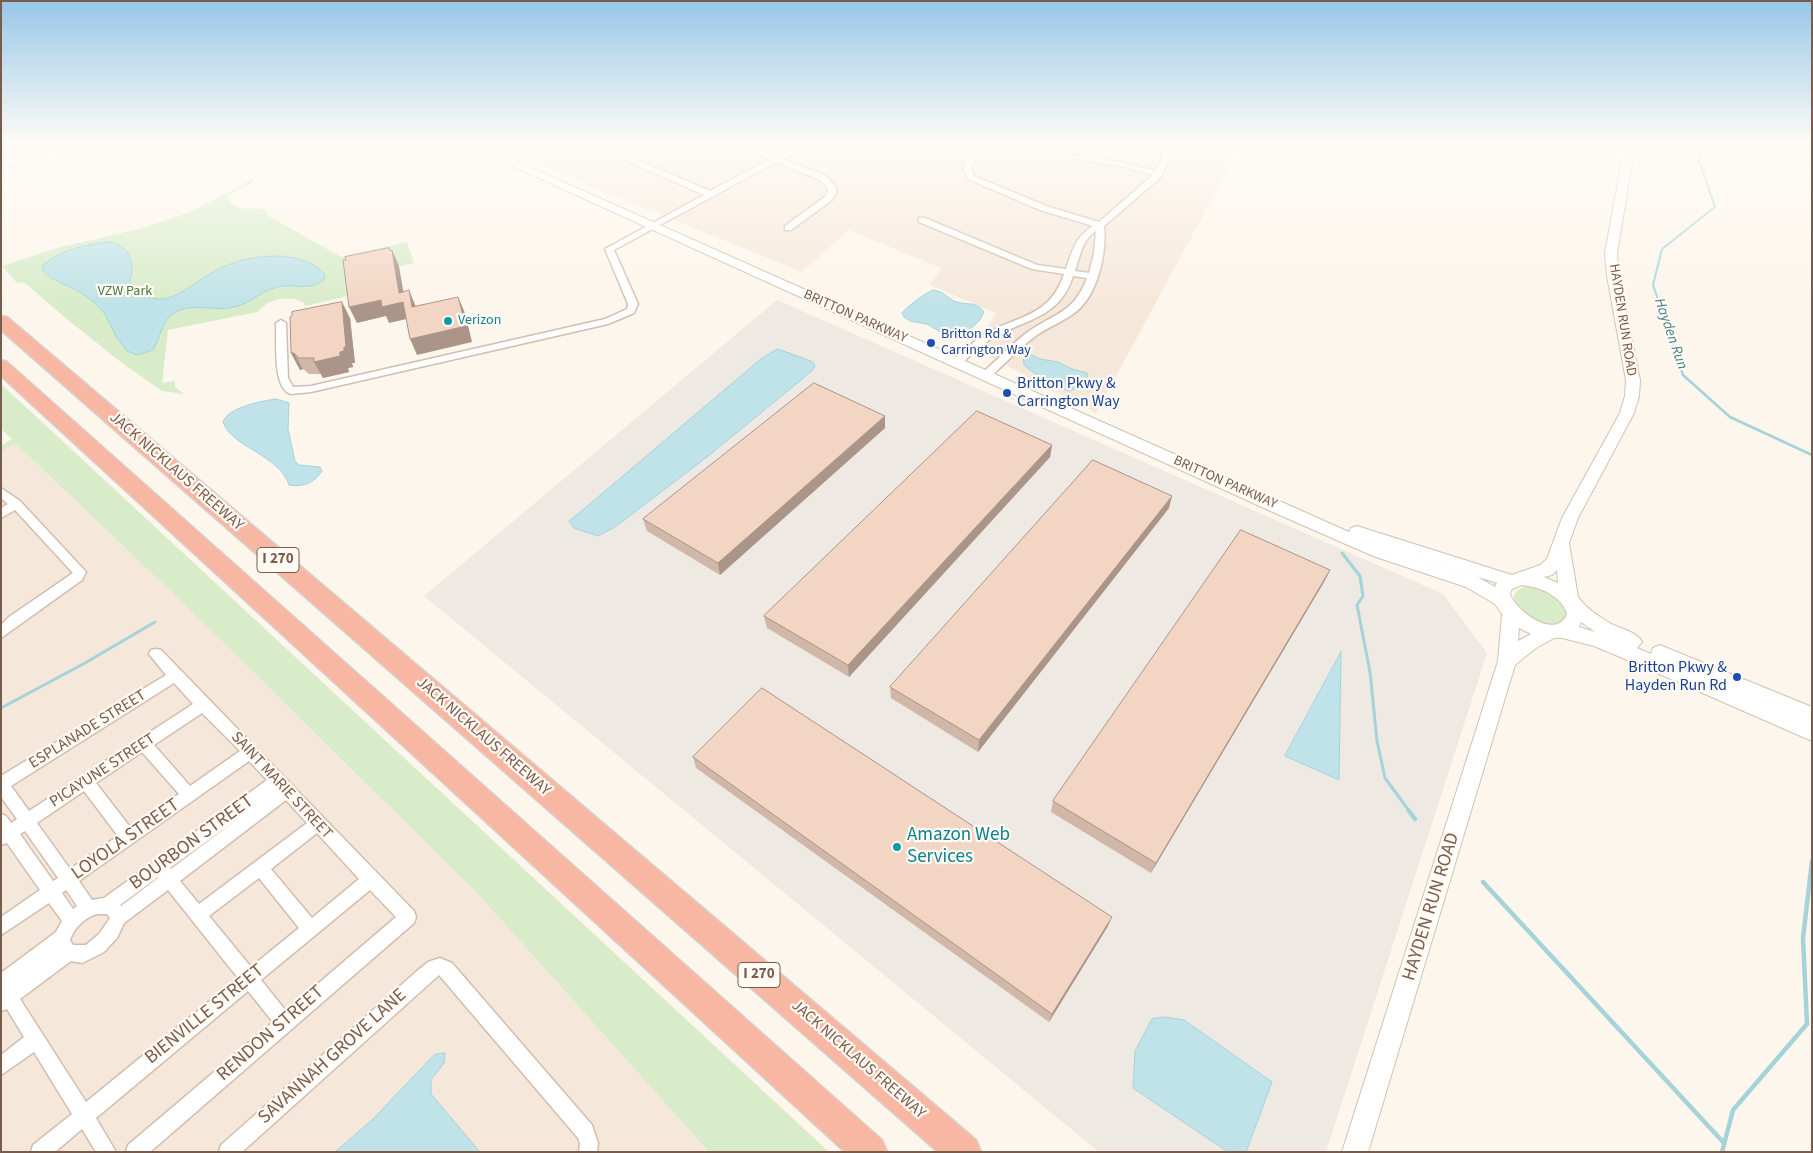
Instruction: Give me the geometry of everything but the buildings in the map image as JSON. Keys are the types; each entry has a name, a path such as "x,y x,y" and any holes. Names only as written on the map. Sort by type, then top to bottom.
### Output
{"highway":[{"name":"JACK NICKLAUS FREEWAY","path":"1,321 964,1152"},
{"name":"I 270","path":"1,366 870,1152"}],"main road":[{"name":"BRITTON PARKWAY","path":"589,198 1281,509 1324,526 1351,541 1472,582 1506,607"},
{"name":"HAYDEN RUN ROAD","path":"1516,579 1548,569 1558,553 1570,518 1627,413 1632,396 1632,372 1613,276 1612,254 1621,198"},
{"name":"BRITTON PARKWAY","path":"1324,526 1354,531 1516,579"},
{"name":"HAYDEN RUN ROAD","path":"1561,541 1571,603"},
{"path":"1812,716 1786,713 1598,640 1530,627 1506,607 1501,592 1504,585 1516,579 1536,580 1552,586 1588,619 1622,637 1786,713 1812,733"},
{"path":"1506,661 1529,643 1569,627 1575,615 1571,603"},
{"name":"HAYDEN RUN ROAD","path":"1356,1152 1506,661 1506,607"}],"street":[{"path":"281,323 283,378 285,385 292,391 311,389 608,321 631,311 633,304 609,249 633,238 702,198"},
{"path":"788,228 829,198"},
{"path":"1018,198 1043,208 1100,225"},
{"path":"956,363 983,340 1047,308 1064,290 1080,244 1087,233 1100,225 1131,198"},
{"path":"922,220 1035,267 1091,276"},
{"path":"985,376 1032,334 1070,312 1080,303 1086,294 1098,252 1102,232 1100,225"},
{"path":"1,492 16,504 80,572 80,575 1,632"},
{"path":"1,514 16,504"},
{"name":"SAINT MARIE STREET","path":"156,654 370,880 408,917"},
{"name":"ESPLANADE STREET","path":"1,784 175,676"},
{"name":"PICAYUNE STREET","path":"4,830 27,821 204,704"},
{"path":"144,744 190,796"},
{"name":"LOYOLA STREET","path":"1,927 250,752"},
{"path":"86,782 129,838"},
{"path":"1,784 88,909"},
{"name":"BOURBON STREET","path":"107,905 164,873 283,786"},
{"path":"199,914 318,824"},
{"path":"4,830 72,921"},
{"path":"260,868 311,929"},
{"path":"164,873 285,1023"},
{"name":"BOURBON STREET","path":"118,918 164,873"},
{"name":"BIENVILLE STREET","path":"40,1152 370,880"},
{"path":"66,945 82,953 92,950 104,942 112,935 118,918 113,908 107,905 88,909 72,921 66,945 3,992 107,1152"},
{"name":"RENDON STREET","path":"135,1152 408,917"},
{"name":"SAVANNAH GROVE LANE","path":"228,1152 422,976 440,966 446,969 585,1132 589,1143 588,1152"},
{"path":"1,1066 35,1040"}],"shaded area":[{"path":"620,198 1213,198 1096,413 974,348 996,313 930,285 941,268 849,230 802,272"},
{"path":"777,300 1443,594 1487,653 1326,1152 1099,1152 424,596"},
{"path":"15,443 182,602 476,892 709,1152 1,1152 1,452"}],"green space":[{"name":"VZW Park","path":"217,198 228,198 234,206 239,208 264,209 269,216 341,257 407,242 414,263 396,267 352,295 305,306 303,302 297,300 278,299 267,304 257,312 168,330 162,383 175,381 175,387 184,394 162,391 122,363 25,283 16,282 2,266 57,248 139,229 193,211"},
{"path":"1,384 829,1152 709,1152 476,892 182,602 15,443 1,452 1,446 12,439 1,429"},
{"path":"1528,586 1541,588 1552,593 1569,611 1566,621 1556,625 1547,625 1528,617 1520,610 1515,603 1514,596 1518,590"}],"water":[{"path":"107,242 118,244 126,250 132,263 130,281 134,289 142,295 156,299 174,296 227,265 256,258 272,256 302,260 315,266 325,275 324,280 314,285 275,288 234,307 188,308 181,310 174,313 167,320 153,350 137,355 127,351 117,338 105,314 94,302 80,292 51,278 42,270 43,265 65,252"},
{"path":"933,290 942,293 954,301 981,308 984,312 980,320 967,332 974,337 970,339 944,334 927,324 910,321 904,317 902,313 904,311 922,296"},
{"path":"778,349 813,362 815,366 812,371 707,457 615,527 598,536 574,528 569,521 762,358"},
{"path":"1025,352 1040,359 1058,362 1072,369 1087,373 1088,376 1083,380 1081,388 1068,391 1042,379 1024,365 1023,354"},
{"path":"276,399 289,403 288,429 295,461 299,465 320,467 322,471 308,484 289,485 284,475 276,466 235,438 223,422 231,412 254,403"},
{"path":"1341,652 1339,780 1285,756"},
{"path":"1165,1017 1184,1020 1272,1082 1246,1152 1228,1152 1133,1088 1135,1051 1152,1019"},
{"path":"445,1053 444,1063 431,1080 431,1094 480,1152 335,1152 372,1120 434,1055"}],"waterway":[{"name":"Hayden Run","path":"1665,320 1653,285 1662,249 1715,207 1712,198"},
{"name":"Hayden Run","path":"1664,319 1683,375 1730,417 1812,455"},
{"path":"1342,553 1360,576 1363,596 1357,605 1370,672 1377,741 1385,778 1410,812"},
{"path":"1,708 85,663 155,622"},
{"path":"1409,811 1415,819"},
{"name":"Hayden Run","path":"1722,1152 1733,1110 1807,1024 1803,938 1812,861"},
{"path":"1483,882 1724,1143"}],"place":[{"name":"Verizon","path":"448,321"},
{"name":"Britton Rd & Carrington Way","path":"931,343"},
{"name":"Britton Pkwy & Carrington Way","path":"1007,393"},
{"name":"Britton Pkwy & Hayden Run Rd","path":"1737,677"},
{"name":"Amazon Web Services","path":"897,847"}]}
